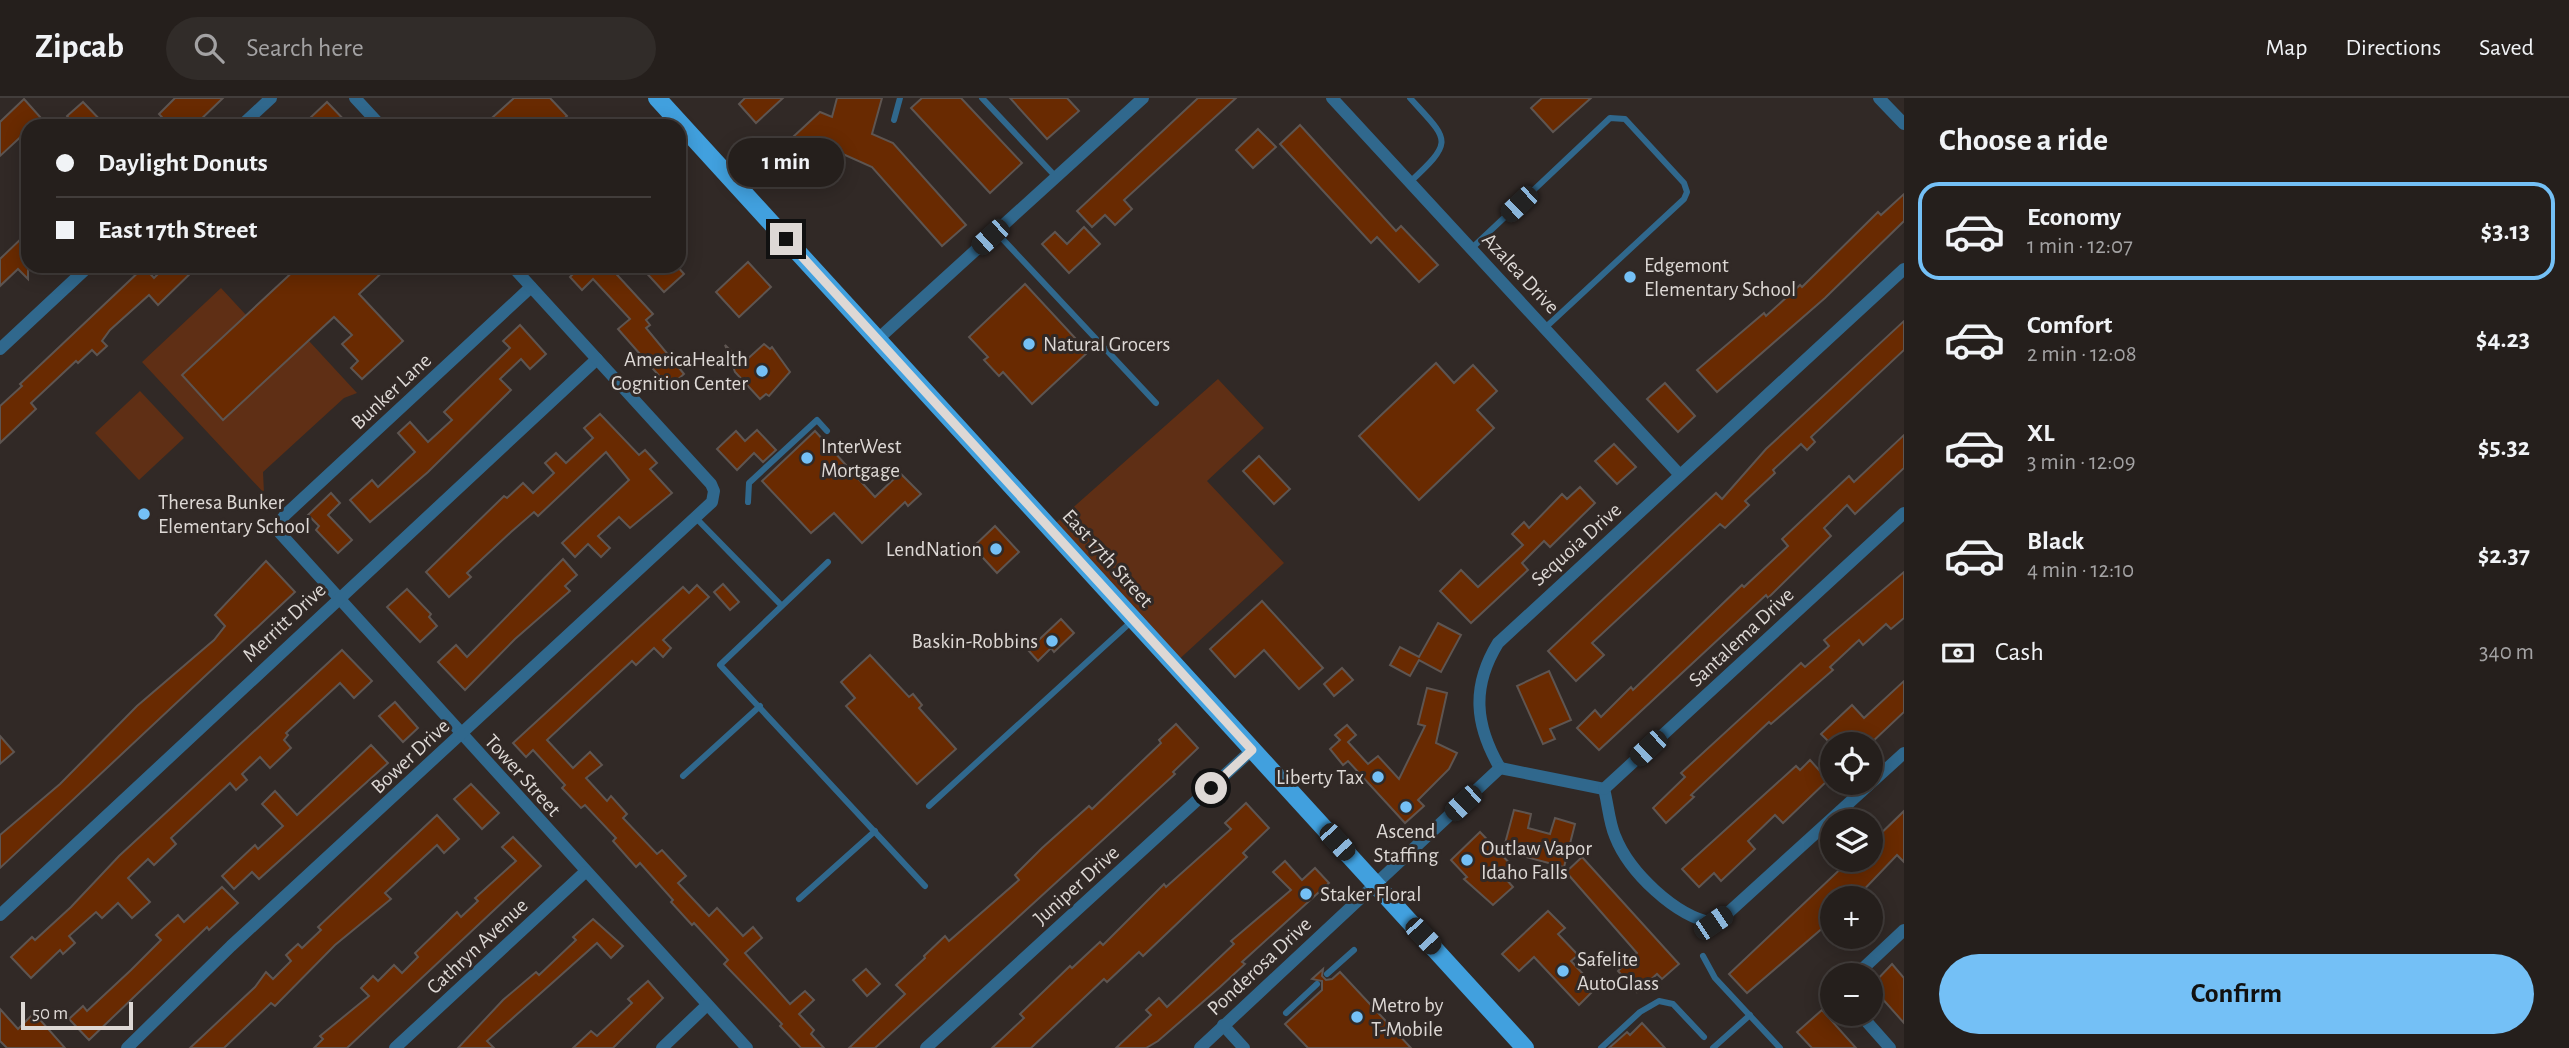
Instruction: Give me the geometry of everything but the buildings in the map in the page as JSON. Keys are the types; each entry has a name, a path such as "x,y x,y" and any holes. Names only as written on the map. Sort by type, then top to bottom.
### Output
{"main road":[{"name":"East 17th Street","path":"657,98 676,119"},
{"name":"East 17th Street","path":"686,130 1525,1048"}],"street":[{"path":"248,119 271,98"},
{"path":"355,98 374,119"},
{"name":"Azalea Drive","path":"1332,98 1680,475"},
{"path":"1880,98 1904,124"},
{"path":"877,340 1056,177 1135,100"},
{"name":"Sequoia Drive","path":"1500,768 1485,743 1480,719 1482,676 1498,643 1904,269"},
{"path":"0,349 81,273"},
{"path":"518,273 597,359"},
{"name":"Bunker Lane","path":"279,523 531,287"},
{"name":"Bower Drive","path":"127,1048 231,946 712,502 715,491 597,359"},
{"name":"Merritt Drive","path":"0,915 597,359"},
{"name":"Santalema Drive","path":"1604,789 1904,513"},
{"name":"Tower Street","path":"279,523 280,533 461,736 747,1048"},
{"name":"Juniper Drive","path":"926,1048 1252,750"},
{"path":"1376,884 1500,768 1604,789 1615,837 1639,872 1673,907 1693,920 1713,923 1904,754"},
{"name":"Cathryn Avenue","path":"395,1048 585,872"},
{"name":"Ponderosa Drive","path":"1200,1048 1376,884"},
{"path":"1869,963 1904,930"},
{"path":"662,1048 707,1005"},
{"path":"1223,1025 1244,1048"},
{"path":"1871,1026 1890,1048"}],"lane":[{"path":"894,120 900,98"},
{"path":"982,98 1056,177"},
{"path":"1410,98 1440,130 1443,140 1438,157 1410,182"},
{"path":"1472,248 1610,118 1625,119 1684,183 1687,192 1684,199 1546,327"},
{"path":"996,232 1156,403"},
{"path":"748,502 749,483 817,419 827,431"},
{"path":"695,517 781,605"},
{"path":"828,562 720,665 925,886"},
{"path":"929,806 1133,620"},
{"path":"683,776 760,706"},
{"path":"799,899 875,831"},
{"path":"1327,974 1354,950"},
{"path":"1703,956 1715,978 1780,1048"},
{"path":"1286,1013 1317,984"},
{"path":"1601,1048 1640,1012 1659,1001 1673,1004 1704,1037"},
{"path":"1713,1048 1749,1015"}],"shaded area":[{"path":"221,288 246,315 182,375 223,419 309,341 357,393 344,398 263,472 264,493 142,362"},
{"path":"1218,379 1264,428 1207,481 1284,563 1174,664 1050,528"},
{"path":"140,391 184,438 139,480 95,433"}],"place":[{"name":"Edgemont Elementary School","path":"1630,277"},
{"name":"Natural Grocers","path":"1029,344"},
{"name":"AmericaHealth Cognition Center","path":"762,371"},
{"name":"InterWest Mortgage","path":"807,458"},
{"name":"Theresa Bunker Elementary School","path":"144,514"},
{"name":"LendNation","path":"996,549"},
{"name":"Baskin-Robbins","path":"1052,641"},
{"name":"Liberty Tax","path":"1378,777"},
{"name":"Ascend Staffing","path":"1406,807"},
{"name":"Outlaw Vapor Idaho Falls","path":"1467,860"},
{"name":"Staker Floral","path":"1306,894"},
{"name":"Safelite AutoGlass","path":"1563,971"},
{"name":"Metro by T-Mobile","path":"1357,1017"}],"route":[{"path":"786,239 1252,750 1211,788"}]}
